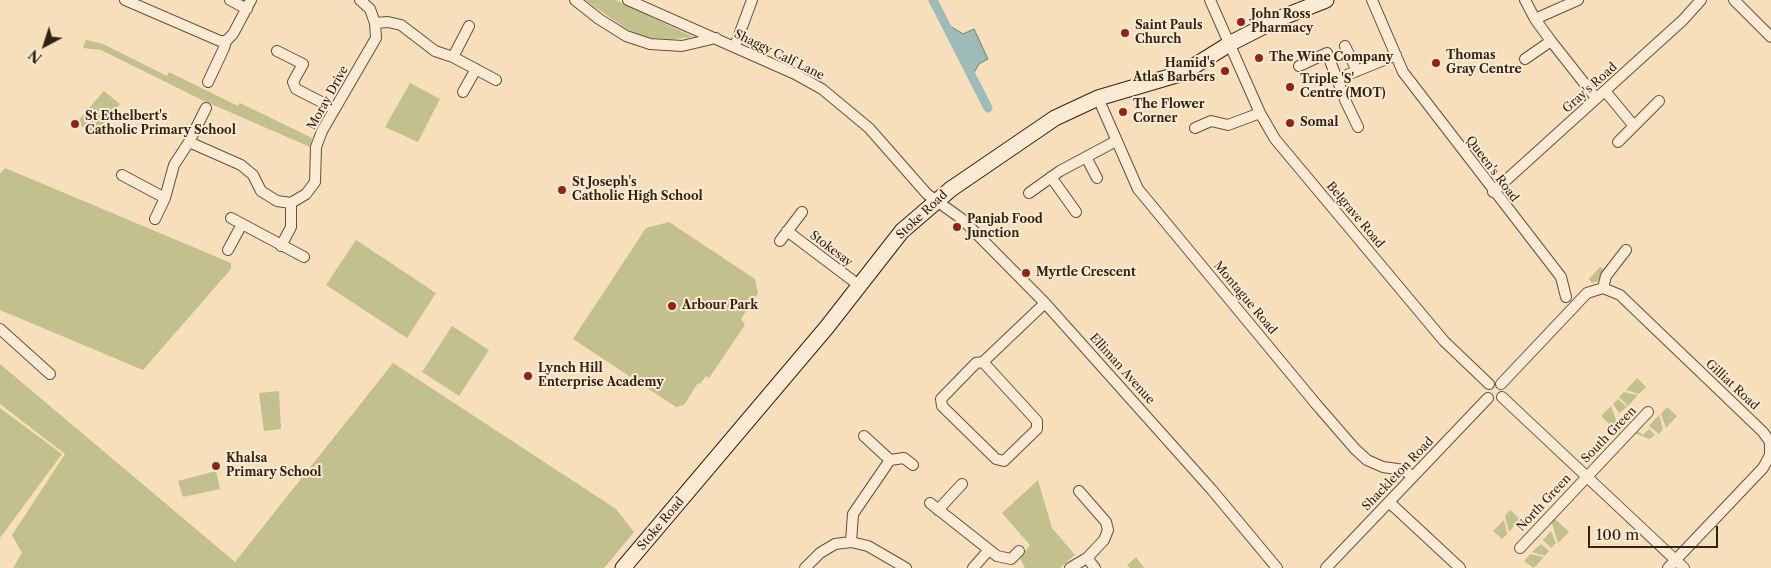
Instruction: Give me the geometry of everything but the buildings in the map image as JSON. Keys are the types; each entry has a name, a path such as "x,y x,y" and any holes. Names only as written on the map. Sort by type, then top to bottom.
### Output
{"main road":[{"name":"Stoke Road","path":"624,568 860,286 902,231 936,201 969,175 1055,118 1098,98 1183,73 1231,43 1278,19 1326,0"}],"street":[{"path":"125,0 220,41 226,41"},
{"path":"208,82 226,41 233,34 249,4 230,0"},
{"path":"360,0 370,9 375,23 388,22 401,26 435,51 453,57 496,80"},
{"name":"Shaggy Calf Lane","path":"575,0 599,19 626,36 650,44 682,46 716,38"},
{"name":"Shaggy Calf Lane","path":"628,0 796,74 822,90 869,128 916,183 936,201"},
{"path":"734,46 752,0"},
{"name":"Belgrave Road","path":"1210,0 1231,43 1260,113 1275,139 1444,341 1489,384"},
{"name":"Queen's Road","path":"1372,0 1403,72 1493,192 1561,277 1566,297"},
{"path":"1525,0 1551,42 1596,98"},
{"path":"1536,18 1578,0"},
{"name":"Gray's Road","path":"1493,192 1683,20 1701,0"},
{"path":"1734,0 1771,37"},
{"name":"Moray Drive","path":"291,202 306,194 315,182 316,147 335,108 376,38 375,23"},
{"path":"453,57 469,26"},
{"path":"1526,59 1551,42"},
{"path":"1345,46 1357,71"},
{"path":"277,51 303,64 294,82 296,89 335,108"},
{"path":"1299,66 1326,53 1341,89"},
{"path":"1338,79 1396,55"},
{"path":"464,92 476,69"},
{"path":"1605,91 1634,126"},
{"name":"Montague Road","path":"1098,98 1138,189 1355,450 1367,460 1383,467 1404,470 1412,476"},
{"path":"1345,100 1358,127"},
{"path":"1618,142 1659,101"},
{"path":"156,219 165,198 174,165 189,142 206,108"},
{"path":"1195,128 1212,121 1228,125 1260,113"},
{"path":"1029,192 1051,177 1116,141"},
{"path":"189,142 241,165 253,175 261,191 277,201 291,202 291,226 282,246"},
{"path":"1086,157 1097,178"},
{"path":"122,175 165,198"},
{"path":"1051,177 1076,212"},
{"name":"Elliman Avenue","path":"936,201 962,219 1045,303 1206,483 1277,568"},
{"path":"780,241 802,212"},
{"path":"231,218 304,257"},
{"path":"228,250 242,224"},
{"name":"Stokesay","path":"787,231 860,286"},
{"path":"1501,384 1587,293 1603,288 1606,276 1626,250"},
{"name":"Gilliat Road","path":"1603,288 1620,295 1763,432 1770,442 1770,456 1763,468 1672,564"},
{"path":"983,362 1037,421 1037,429 1004,461 996,459 942,406 941,399 976,363 983,362 1045,303"},
{"path":"0,330 50,374"},
{"path":"1494,382 1501,384 1504,389 1502,397 1497,400 1488,398 1485,389 1489,384 1494,382"},
{"path":"1502,397 1587,476 1672,564 1684,568"},
{"name":"Shackleton Road","path":"1326,568 1488,398"},
{"name":"South Green","path":"1587,476 1648,412"},
{"path":"864,436 890,460"},
{"path":"852,542 854,514 890,460 904,458 913,465"},
{"name":"North Green","path":"1520,548 1587,476"},
{"path":"962,484 934,506 988,551 997,556 1011,559 1019,551"},
{"path":"1070,568 1087,558 1104,540 1108,530 1106,522 1079,491"},
{"path":"1389,502 1460,568"},
{"path":"806,568 820,553 835,544 852,542 868,546 906,568"},
{"path":"973,568 988,551"},
{"path":"1087,558 1095,568"}],"shaded area":[{"path":"585,0 616,0 693,37 674,39 648,38 628,30"},
{"path":"86,40 103,44 167,76 169,72 238,106 240,103 312,138 310,147 202,100 101,50 83,48"},
{"path":"410,83 440,99 418,142 385,127"},
{"path":"104,91 120,104 93,136 77,122"},
{"path":"5,168 231,263 231,269 143,370 0,310 0,174"},
{"name":"Arbour Park","path":"669,222 755,279 758,293 741,319 745,325 709,378 706,376 700,384 698,383 684,405 676,407 573,339 646,228"},
{"path":"356,240 436,293 407,338 326,285"},
{"path":"1600,267 1604,269 1598,281 1592,283 1589,279"},
{"path":"452,326 489,350 459,396 422,372"},
{"path":"393,363 616,509 634,532 604,568 13,568 22,553 12,535 65,454 0,404 0,364 235,562"},
{"path":"1637,378 1646,387 1639,394 1626,390"},
{"path":"279,391 281,429 264,431 259,393"},
{"path":"1624,392 1638,395 1628,406 1619,397"},
{"path":"1618,399 1627,407 1619,413 1613,404"},
{"path":"1611,406 1620,431 1618,433 1601,416"},
{"path":"1667,407 1677,416 1666,428 1661,414"},
{"path":"0,408 62,454 0,538"},
{"path":"1659,415 1663,429 1659,434 1649,426"},
{"path":"1634,428 1643,435 1649,429 1655,435 1650,439 1629,431"},
{"path":"216,471 220,489 183,497 178,481"},
{"path":"1038,480 1052,528 1075,555 1060,568 1025,568 1020,558 1030,545 1002,513"},
{"path":"1510,510 1520,519 1509,532 1505,516"},
{"path":"1551,515 1569,532 1558,543 1550,517"},
{"path":"1504,520 1507,534 1502,539 1493,531"},
{"path":"1551,531 1556,543 1551,548 1543,540"},
{"path":"1541,544 1549,551 1545,556 1532,552"},
{"path":"1530,554 1544,557 1534,568 1524,561"},
{"path":"1136,557 1144,568 1130,568 1127,565"}],"water":[{"path":"945,23 963,34 974,29 988,59 979,64 972,76"}],"waterway":[{"path":"933,0 988,108"}],"place":[{"name":"John Ross Pharmacy","path":"1241,22"},
{"name":"Saint Pauls Church","path":"1125,33"},
{"name":"The Wine Company","path":"1259,58"},
{"name":"Thomas Gray Centre","path":"1436,63"},
{"name":"Hamid's Atlas Barbers","path":"1225,71"},
{"name":"Triple 'S' Centre (MOT)","path":"1290,87"},
{"name":"The Flower Corner","path":"1123,112"},
{"name":"Somal","path":"1290,123"},
{"name":"St Ethelbert's Catholic Primary School","path":"75,124"},
{"name":"St Joseph's Catholic High School","path":"562,190"},
{"name":"Panjab Food Junction","path":"957,227"},
{"name":"Myrtle Crescent","path":"1026,273"},
{"name":"Arbour Park","path":"672,306"},
{"name":"Lynch Hill Enterprise Academy","path":"528,376"},
{"name":"Khalsa Primary School","path":"216,466"}]}
